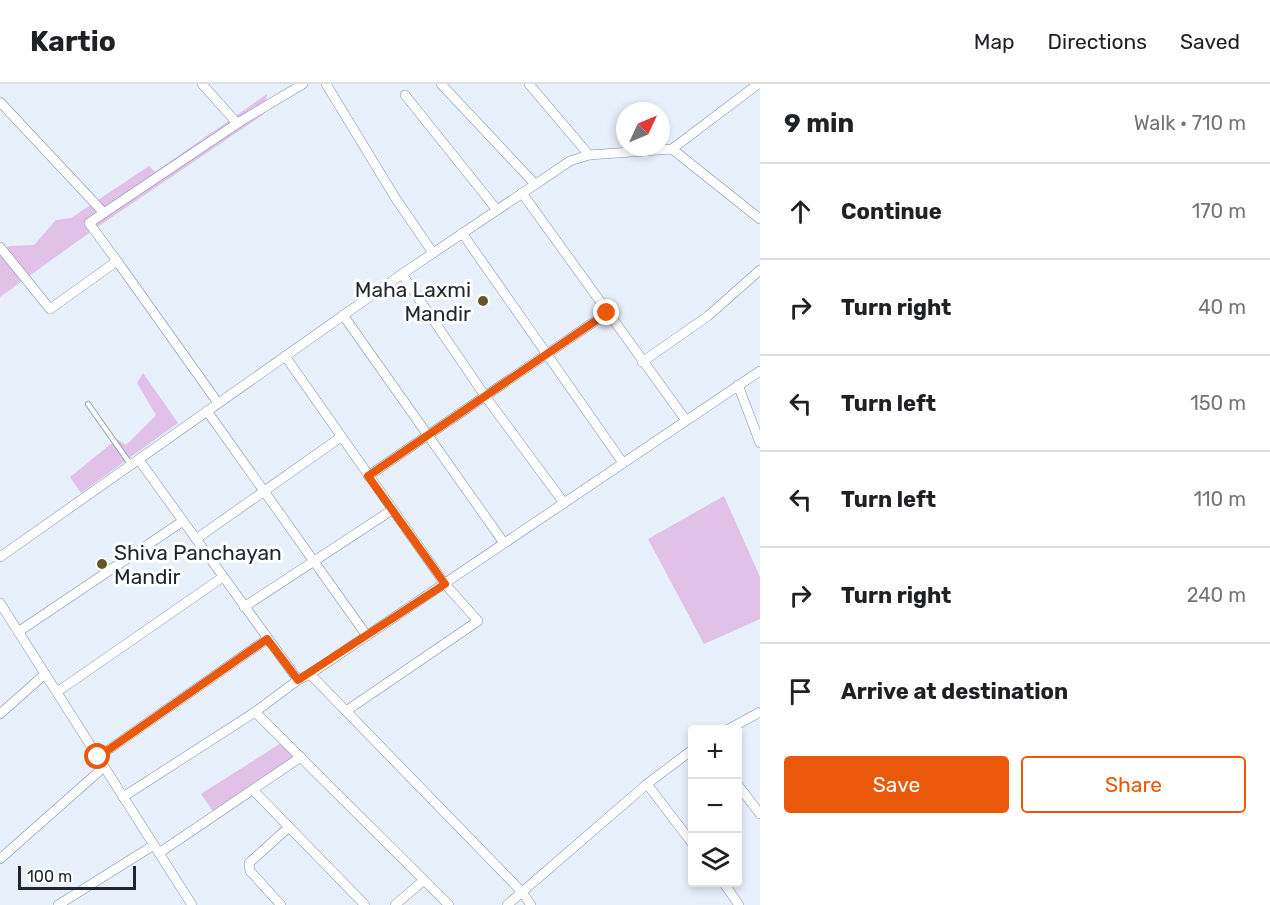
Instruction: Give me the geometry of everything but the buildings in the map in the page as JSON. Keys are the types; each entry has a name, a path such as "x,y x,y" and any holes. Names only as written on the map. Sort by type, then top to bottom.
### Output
{"street":[{"path":"202,84 237,123"},
{"path":"219,403 89,223 288,87 303,84"},
{"path":"326,84 396,199 433,253"},
{"path":"441,84 535,184"},
{"path":"529,84 589,155"},
{"path":"741,84 747,93"},
{"path":"0,557 343,315 570,160 589,155 672,149 758,84"},
{"path":"405,95 497,210"},
{"path":"0,102 104,213"},
{"path":"672,149 760,219"},
{"path":"522,193 642,362 686,419"},
{"path":"462,233 623,463"},
{"path":"0,247 50,309 117,261"},
{"path":"642,362 708,316 760,270"},
{"path":"402,274 485,396 564,503"},
{"path":"368,476 607,313"},
{"path":"343,315 504,543"},
{"path":"285,357 445,584 478,621 346,711"},
{"path":"123,797 255,712 298,680 445,584 760,371"},
{"path":"738,385 760,443"},
{"path":"207,411 367,636"},
{"path":"196,539 341,437"},
{"path":"135,462 183,521 298,680"},
{"path":"244,607 392,510"},
{"path":"18,632 183,521"},
{"path":"57,692 223,577"},
{"path":"0,603 192,905"},
{"path":"98,757 267,639"},
{"path":"310,674 522,892 531,905"},
{"path":"0,714 45,675"},
{"path":"255,712 449,905"},
{"path":"735,725 760,712"},
{"path":"507,905 647,784 688,754"},
{"path":"159,853 301,757"},
{"path":"0,859 104,767"},
{"path":"647,784 688,837"},
{"path":"742,789 760,814"},
{"path":"253,790 365,905"},
{"path":"281,905 250,871 249,863 289,827"},
{"path":"58,905 154,844"},
{"path":"395,905 424,880"},
{"path":"726,887 739,905"}],"lane":[{"path":"88,404 135,462"}],"shaded area":[{"path":"267,94 264,114 96,228 0,297 0,254 9,246 34,245 56,220 71,218 149,166 155,172"},
{"path":"143,373 178,423 81,493 70,477 117,439 126,445 156,415 137,383"},
{"path":"724,496 760,577 760,619 704,644 648,539"},
{"path":"281,743 295,757 217,817 201,794"}],"place":[{"name":"Maha Laxmi Mandir","path":"483,301"},
{"name":"Shiva Panchayan Mandir","path":"102,564"}],"route":[{"path":"98,757 267,639 298,680 445,584 368,476 607,313"}]}
